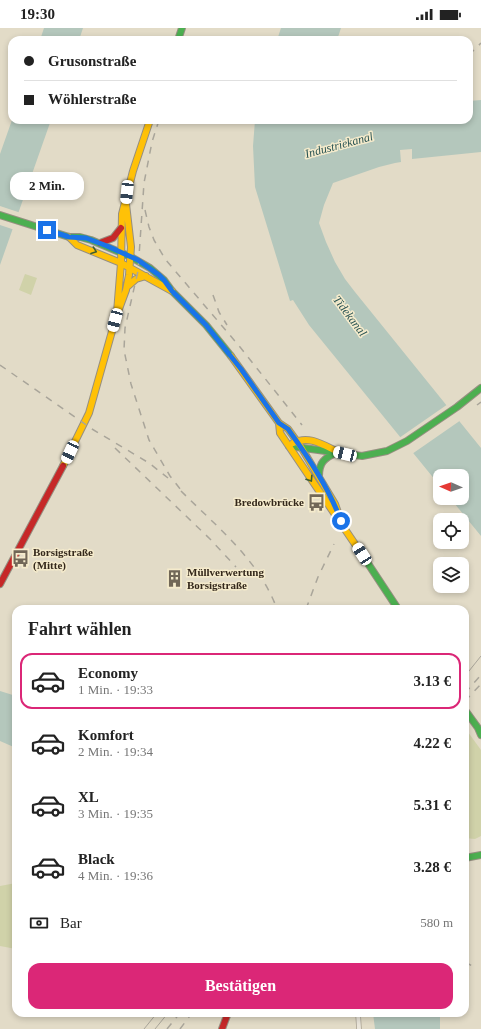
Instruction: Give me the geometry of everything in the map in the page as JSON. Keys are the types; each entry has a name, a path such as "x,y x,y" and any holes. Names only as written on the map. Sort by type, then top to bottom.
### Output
{"main road":[{"path":"0,584 65,462 89,413 116,317 126,289 131,257 129,222 126,204 127,192 149,124"},
{"path":"116,317 122,252 122,214 126,204"},
{"path":"0,215 69,237 80,237 100,243 131,257 150,268 164,280 172,291 206,325 241,369 279,423 288,429 319,476 335,504 341,521"},
{"path":"100,243 113,238 121,228"},
{"path":"69,237 77,245 130,267 172,291"},
{"path":"126,289 134,280 146,276"},
{"path":"289,446 362,456 387,451 399,446 481,388"},
{"path":"279,423 280,433 330,508 341,521 395,605"},
{"path":"289,446 301,439 326,445 337,452"},
{"path":"319,476 319,467 322,460 337,452"},
{"path":"469,715 479,729 481,735"},
{"path":"469,857 481,855"},
{"path":"222,1029 226,1017"}],"street":[{"path":"358,1017 359,1029"}],"green space":[{"path":"25,274 37,278 31,295 19,290"},
{"path":"469,734 481,750 481,836 475,839 469,838"},
{"path":"12,884 12,948 0,946 0,886"}],"water":[{"path":"44,28 83,28 80,36 41,36"},
{"path":"281,28 341,28 338,36 278,36"},
{"path":"481,100 481,152 412,159 412,149 400,150 401,162 379,167 333,183 324,205 319,223 335,262 345,279 481,448 481,536 469,521 469,513 462,513 456,505 469,505 469,469 433,469 433,477 309,325 293,300 290,301 255,187 253,146 255,124 473,124 473,101"},
{"path":"11,124 50,124 0,265 0,154"},
{"path":"0,691 12,695 12,746 0,741"},
{"path":"374,1017 440,1017 440,1029 375,1029"}],"pier":[{"path":"0,206 21,213 15,230 0,225"},
{"path":"448,404 461,420 412,454 399,438"}],"tram line":[{"path":"469,671 481,656"},
{"path":"144,1029 154,1017"},
{"path":"155,1029 165,1017"}],"railway":[{"path":"473,51 481,43"},
{"path":"158,124 152,142 144,183 138,271 125,328 124,350 131,384 149,440 170,476 184,494"},
{"path":"145,210 154,240 165,259 240,347 302,425"},
{"path":"213,295 219,312 227,325"},
{"path":"0,365 92,429 149,463 168,478"},
{"path":"477,405 481,402"},
{"path":"115,448 210,539 236,567"},
{"path":"181,491 236,545 259,575 275,605"},
{"path":"308,605 318,577 334,544"},
{"path":"469,688 481,675"},
{"path":"469,697 481,684"},
{"path":"469,964 476,968"},
{"path":"167,1029 177,1017"},
{"path":"180,1029 189,1017"}],"traffic: fast":[{"path":"179,36 182,28"},
{"path":"0,215 69,237 80,237 91,240 131,257 150,268 164,280 172,291 206,325 231,356"},
{"path":"289,446 362,456 387,451 407,441 457,407 481,388"},
{"path":"319,476 321,464 328,457 336,453"},
{"path":"363,556 395,605"},
{"path":"469,716 481,735"},
{"path":"469,857 481,855"}],"traffic: slow":[{"path":"117,312 121,263 122,214 133,171 149,124"},
{"path":"63,466 89,413 116,317 126,290 129,275 131,247 126,204"},
{"path":"69,237 77,245 121,263 172,291"},
{"path":"128,286 136,279 146,276"},
{"path":"231,356 279,423 288,429 301,447 335,504 341,521"},
{"path":"279,423 280,433 363,556"},
{"path":"293,443 310,440 336,451"}],"traffic: jam":[{"path":"100,243 113,238 121,228"},
{"path":"0,584 63,466"},
{"path":"222,1029 226,1017"}],"place":[{"name":"Bredowbrücke","path":"317,502"},
{"name":"Borsigstraße (Mitte)","path":"20,558"},
{"name":"Müllverwertung Borsigstraße","path":"174,578"}],"route":[{"path":"47,230 69,237 86,238 107,246 138,260 164,280 172,291 206,325 241,369 279,423 288,429 301,447 335,504 341,521"}],"water label":[{"name":"Industriekanal","path":"339,145"},
{"name":"Tidekanal","path":"350,316"}]}
